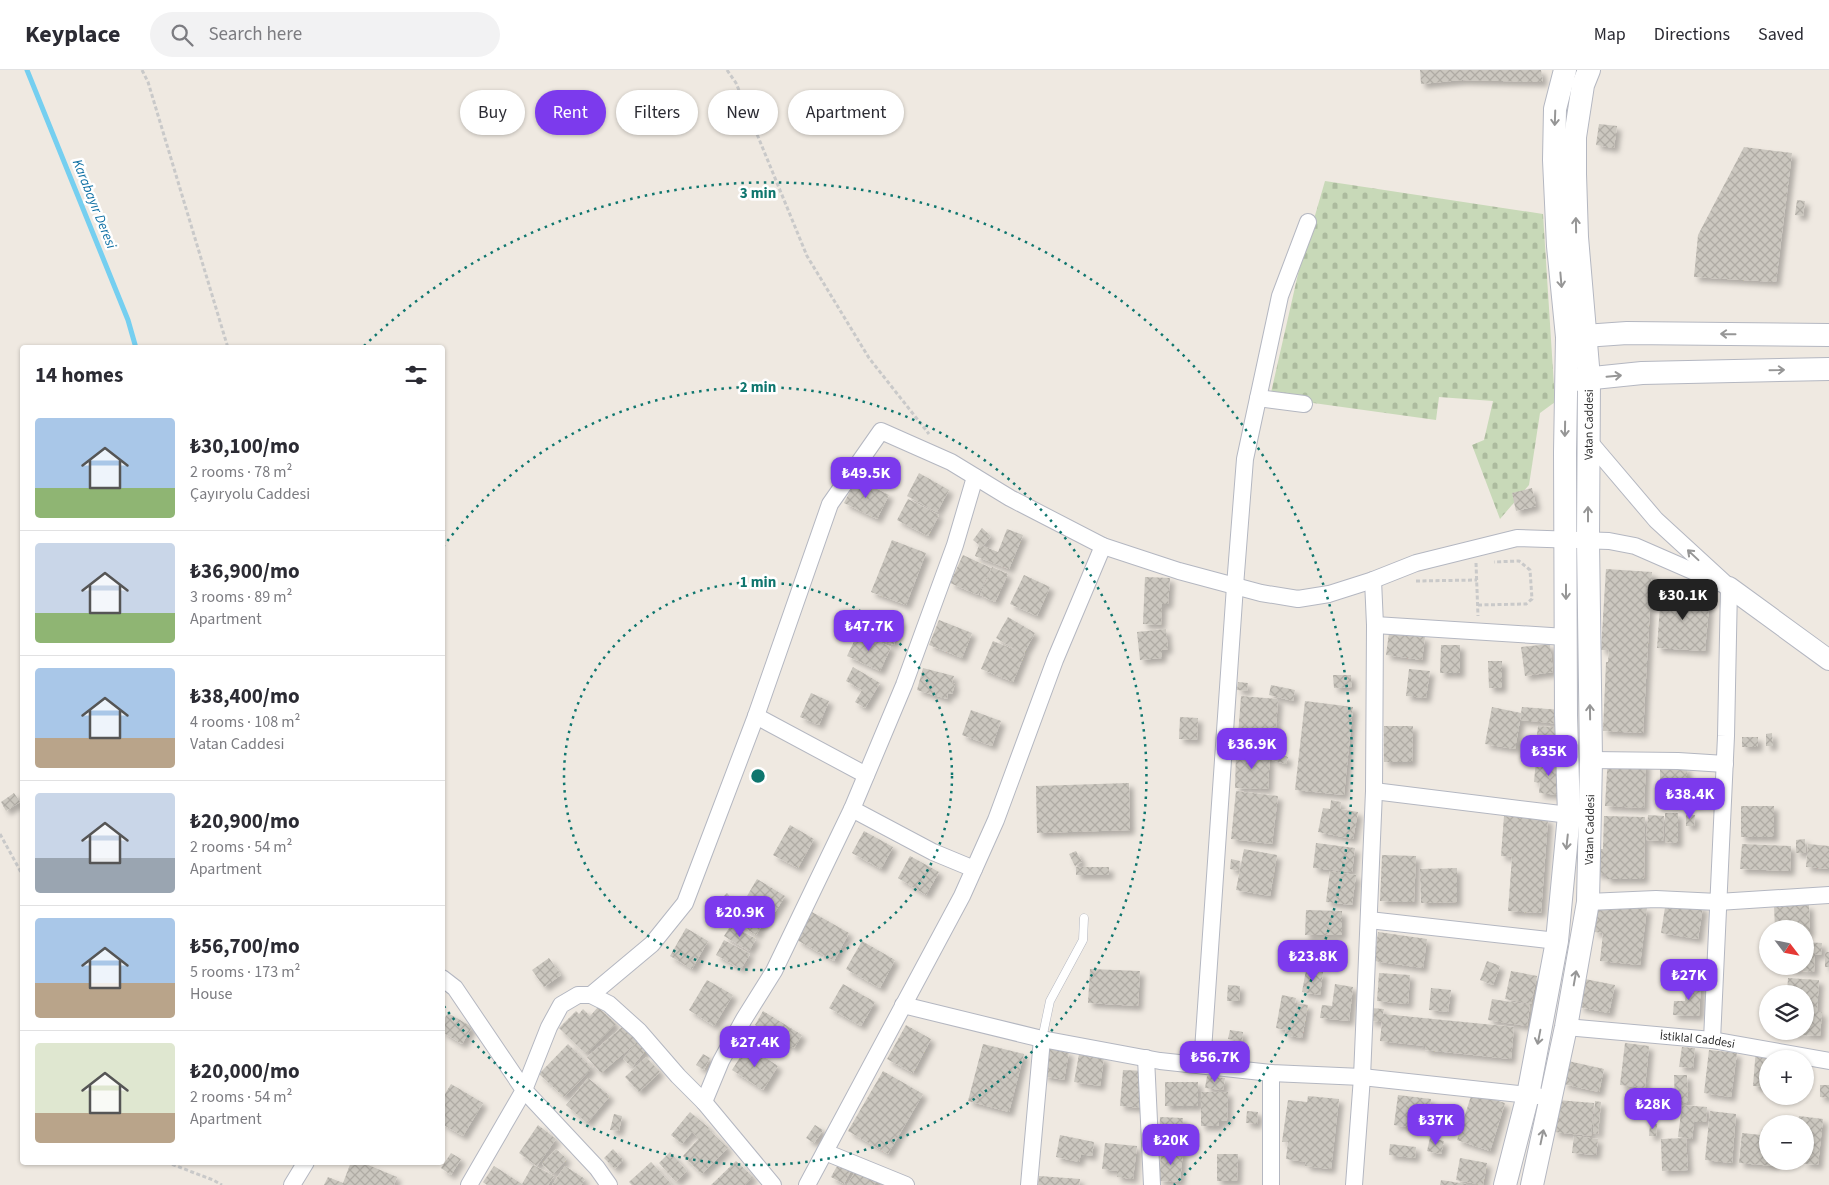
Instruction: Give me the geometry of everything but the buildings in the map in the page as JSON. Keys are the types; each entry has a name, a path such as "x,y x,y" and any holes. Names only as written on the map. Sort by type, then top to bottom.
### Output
{"main road":[{"path":"1565,70 1555,110 1554,160 1558,246 1576,336"},
{"path":"1576,336 1575,136 1583,85 1589,70"},
{"path":"1576,336 1627,333 1829,335"},
{"name":"Vatan Caddesi","path":"1505,1185 1528,1095 1557,941 1569,815 1566,637 1588,440 1588,378 1576,336"},
{"name":"Vatan Caddesi","path":"1532,1185 1566,1028 1588,902 1591,760 1577,540 1564,452 1566,381 1576,336"},
{"path":"1566,381 1642,373 1829,369"}],"street":[{"path":"1202,1065 1245,459 1280,296 1308,222"},
{"path":"1258,398 1304,404"},
{"path":"591,995 652,944 685,903 756,716 830,504 881,431 951,462 1010,498 1103,546 1180,571 1261,593 1298,599 1329,594 1373,580 1416,563 1476,555 1517,538 1609,541 1635,546 1729,587"},
{"path":"1588,440 1656,520 1729,587 1784,625 1829,660"},
{"path":"704,1102 721,1062 744,1019 774,971 852,809 904,685 948,564 975,476"},
{"path":"808,1185 962,896 996,820 1055,660 1103,546"},
{"path":"1354,1185 1362,1077 1374,791 1375,625 1373,580"},
{"path":"1712,1040 1725,764 1729,587"},
{"path":"1375,625 1566,637"},
{"path":"756,716 866,775"},
{"path":"1591,760 1678,761 1725,764"},
{"path":"1374,791 1569,815"},
{"path":"852,809 933,852 974,869"},
{"path":"1588,902 1656,899 1718,902 1829,895"},
{"path":"1369,920 1557,941"},
{"path":"445,980 455,988 524,1090 597,1168 609,1185"},
{"path":"469,1185 524,1090 549,1027 561,1005 578,995 591,995 609,1004 639,1031 678,1076 704,1102 773,1185"},
{"path":"903,1005 1042,1039 1146,1058 1271,1072 1362,1077 1550,1098"},
{"name":"İstiklal Caddesi","path":"1566,1028 1712,1040 1829,1061"},
{"path":"1029,1185 1042,1039"},
{"path":"1146,1058 1152,1185"},
{"path":"1271,1072 1271,1185"},
{"path":"825,1152 906,1185"},
{"path":"292,1185 304,1165"}],"lane":[{"path":"1042,1039 1050,1002 1083,940 1084,918"}],"path":[{"path":"142,70 148,82 227,345"},
{"path":"727,70 736,83 807,256 869,358 951,462"},
{"path":"1478,605 1526,604 1532,599 1530,570 1519,560 1476,555 1479,632"},
{"path":"1411,581 1477,580"},
{"path":"0,834 20,870"},
{"path":"174,1165 222,1185"}],"green space":[{"path":"1325,181 1543,214 1555,402 1540,413 1529,485 1500,519 1472,445 1484,440 1493,401 1439,397 1436,420 1270,397 1298,274"}],"waterway":[{"name":"Karabayır Deresi","path":"27,70 128,320 135,345"}]}
